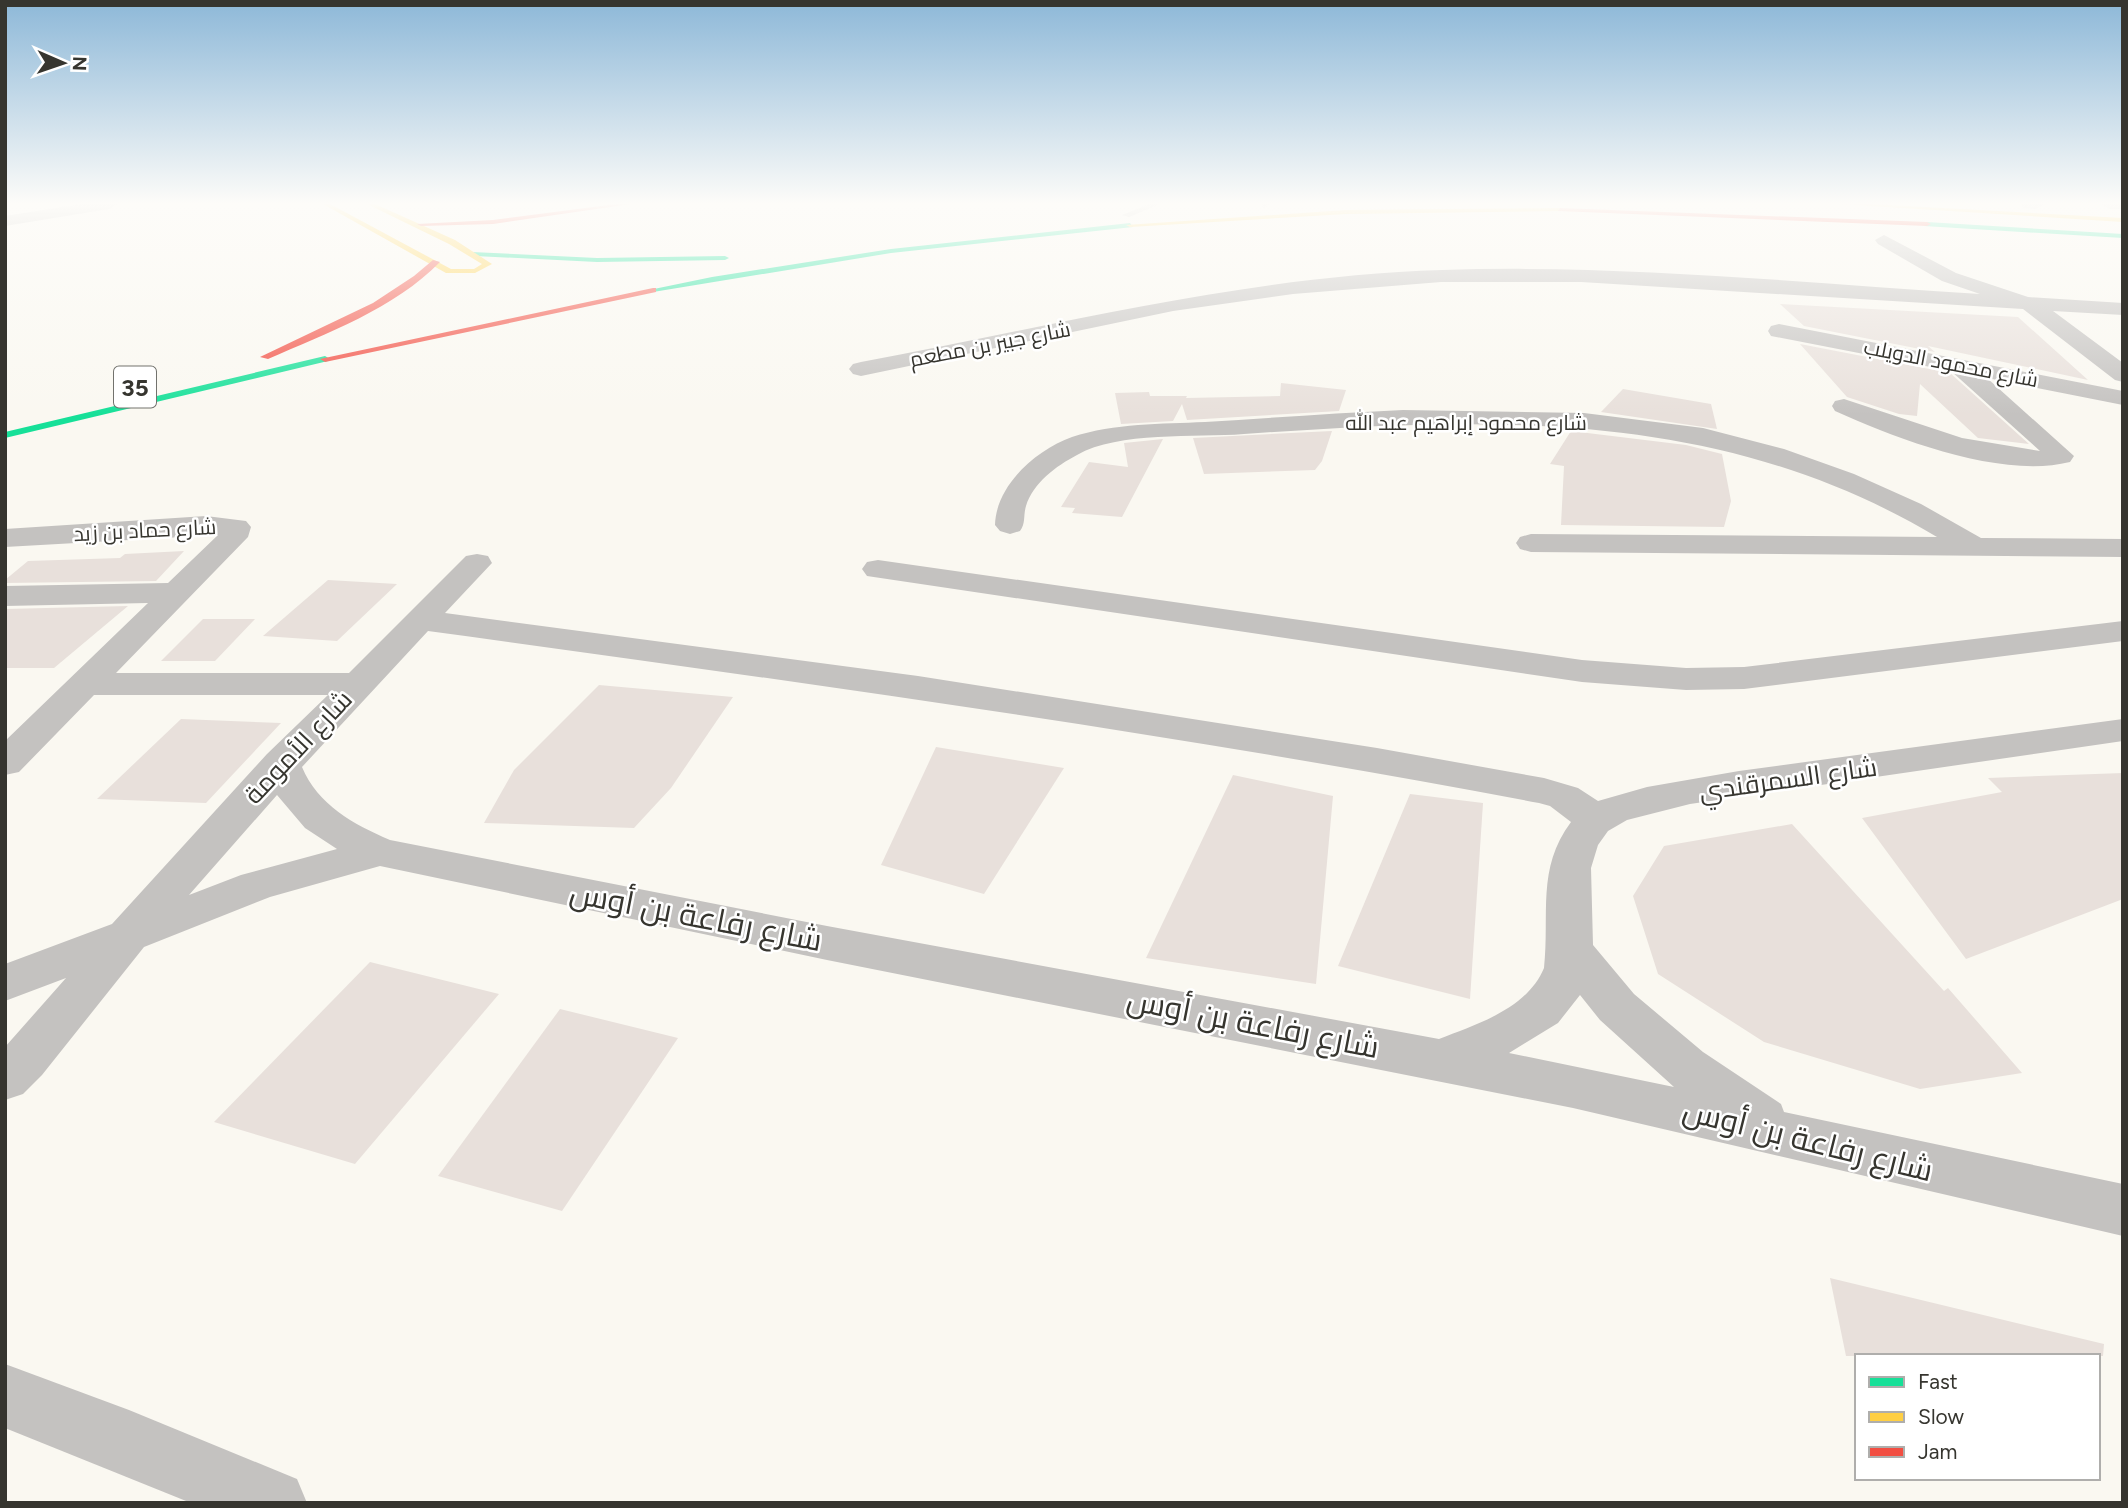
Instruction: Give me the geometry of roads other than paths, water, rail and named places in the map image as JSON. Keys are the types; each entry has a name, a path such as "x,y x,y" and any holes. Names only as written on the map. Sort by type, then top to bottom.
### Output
{"main road":[{"path":"265,357 385,300 423,274"},
{"name":"35","path":"158,382 588,288 668,274"},
{"name":"35","path":"5,435 290,368 625,296 747,274"}],"street":[{"path":"1946,274 2031,305 2086,344 2123,375"},
{"name":"شارع جبير بن مطعم","path":"861,369 1048,333 1173,305 1293,288 1441,276 1581,276 2123,309"},
{"name":"شارع محمود الدويلب","path":"1779,331 1955,363 2123,398"},
{"path":"1844,406 1866,417 1980,451 2032,459 2056,459 2061,456 1955,363"},
{"name":"شارع محمود إبراهيم عبد الله","path":"1010,525 1011,504 1019,490 1060,453 1103,439 1281,425 1495,418 1591,421 1703,436 1805,463 1902,505 1975,547"},
{"name":"شارع حماد بن زيد","path":"5,538 206,526 236,527 233,537 5,763"},
{"path":"1531,542 2123,548"},
{"name":"شارع الأمومة","path":"5,1079 44,1038 125,937 281,763 477,562"},
{"path":"878,569 1583,671 1686,679 1774,675 2123,631"},
{"path":"5,596 175,593"},
{"path":"420,620 918,687 1377,760 1564,797 1595,819 1578,840 1570,860 1566,884 1571,951 1565,982 1539,1012 1507,1031 1442,1060"},
{"path":"87,684 358,684"},
{"name":"شارع السمرقندي","path":"1595,819 1628,806 1725,786 2123,730"},
{"name":"شارع رفاعة بن أوس","path":"281,763 287,780 311,814 330,828 380,852 974,972 1191,1009 1442,1060 1682,1110 2007,1188 2123,1210"},
{"name":"شارع رفاعة بن أوس","path":"5,983 256,887 380,852"},
{"path":"1571,951 1617,1007 1685,1067 1787,1136"},
{"path":"5,1396 129,1443 273,1503"}]}
